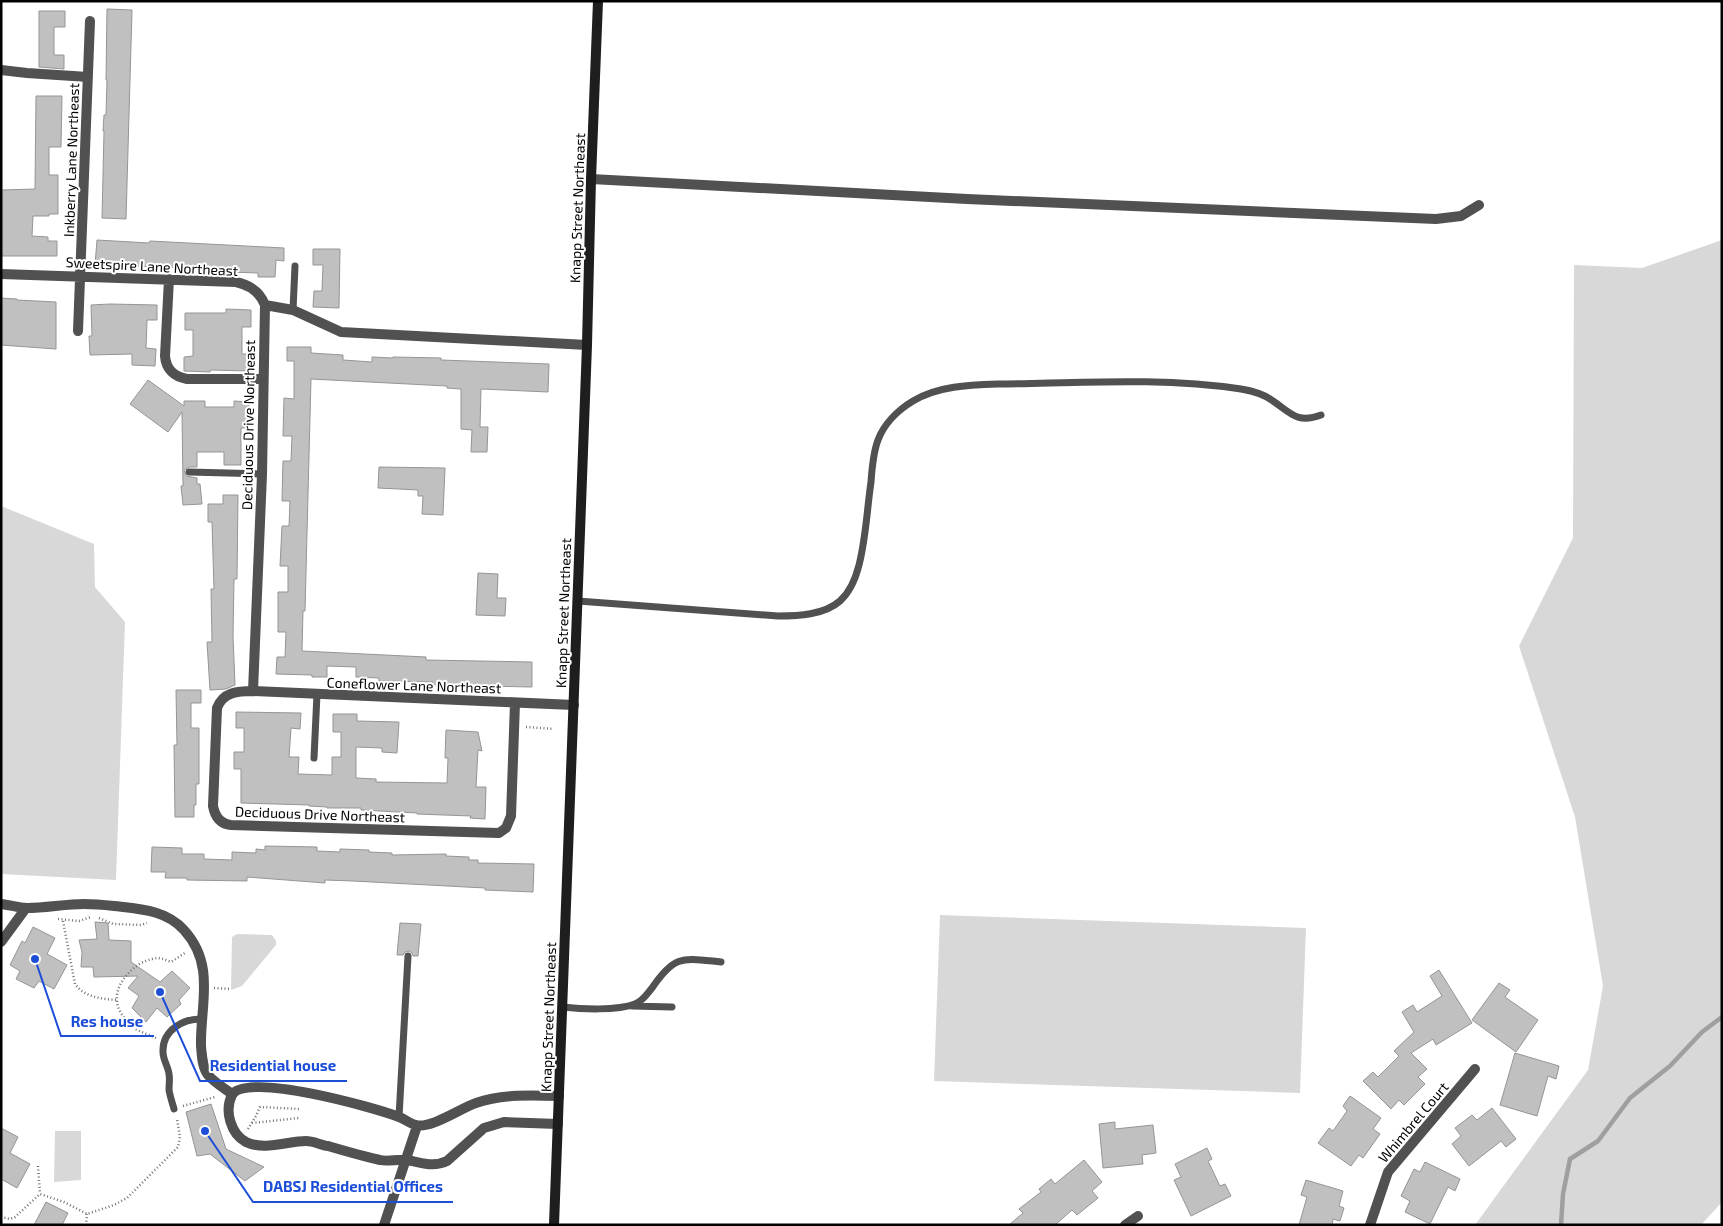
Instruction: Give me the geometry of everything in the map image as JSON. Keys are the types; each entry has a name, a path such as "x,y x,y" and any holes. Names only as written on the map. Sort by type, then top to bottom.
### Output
{"main road":[{"name":"Knapp Street Northeast","path":"554,1225 578,601 598,1"}],"street":[{"name":"Inkberry Lane Northeast","path":"78,331 90,21"},
{"path":"1,70 26,74 88,77"},
{"path":"591,179 977,199 1436,219 1461,216 1470,212 1479,204"},
{"name":"Sweetspire Lane Northeast","path":"1,274 242,283 256,292 265,305"},
{"path":"169,279 165,356 166,364 172,372 176,376 187,379 263,379"},
{"path":"265,305 293,310 341,332 587,345"},
{"name":"Deciduous Drive Northeast","path":"265,305 262,474 253,692 231,693 222,699 218,708 213,806 218,820 227,825 495,834 502,832 511,816 515,703"},
{"name":"Coneflower Lane Northeast","path":"253,692 574,705"},
{"path":"1,904 26,908 86,904 144,909 171,919 184,930 193,943 202,963 206,988 201,1041 204,1067 214,1080 232,1094"},
{"path":"1,942 26,908"},
{"name":"Whimbrel Court","path":"1370,1225 1388,1172 1475,1069"},
{"path":"558,1124 504,1122 484,1128 446,1161 440,1164 424,1164 406,1160 383,1160 307,1141 267,1145 247,1142 241,1138 230,1122 229,1104 232,1094 238,1089 257,1086 324,1095 399,1117 417,1126 428,1124 475,1104 492,1099 512,1096 559,1096"},
{"path":"384,1225 417,1126"},
{"path":"1125,1225 1138,1216"}],"lane":[{"path":"293,310 295,266"},
{"path":"578,601 778,616 812,613 832,606 848,591 858,571 863,547 873,460 878,440 888,423 904,407 920,397 942,390 982,385 1167,383 1249,390 1266,397 1291,415 1308,418 1321,414"},
{"path":"189,472 262,474"},
{"path":"314,758 317,694"},
{"path":"399,1117 408,956"},
{"path":"628,1006 636,1004 645,998 661,974 679,960 721,962"},
{"path":"562,1007 595,1009 628,1006 672,1007"},
{"path":"174,1109 169,1089 169,1074 162,1050 164,1041 176,1026 185,1021 203,1019"}],"path":[{"path":"522,727 554,729"},
{"path":"54,917 63,920 79,921 98,917 113,924 141,925 150,921"},
{"path":"63,920 75,984 80,991 107,1000 117,1000"},
{"path":"182,948 188,960"},
{"path":"164,1041 133,1028 125,1020 117,1000 119,989 124,980 140,963 154,958 171,962 185,953"},
{"path":"206,988 231,989"},
{"path":"40,1194 64,1202 87,1214 122,1202 178,1147 180,1131 174,1109 215,1097"},
{"path":"241,1138 252,1123 260,1107 300,1108"},
{"path":"252,1123 299,1118"},
{"path":"38,1166 40,1194"},
{"path":"1,1217 10,1219 14,1217 40,1194"},
{"path":"86,1225 87,1214"}],"shaded area":[{"path":"1722,240 1722,1202 1701,1225 1475,1225 1588,1070 1603,986 1575,817 1519,646 1573,538 1574,265 1642,268"},
{"path":"1,506 94,544 95,587 125,622 116,880 1,874"},
{"path":"940,915 1306,928 1300,1093 934,1081"},
{"path":"237,934 272,935 276,945 242,986 231,990 232,937"},
{"path":"55,1131 81,1131 81,1180 54,1182"}],"building":[{"path":"107,9 132,10 126,219 102,218 103,131 104,115 106,115 107,80"},
{"path":"39,11 65,11 65,27 54,27 54,55 64,55 64,69 39,67"},
{"path":"36,96 62,96 61,147 49,147 49,175 58,175 58,214 33,216 32,236 48,237 48,241 57,241 57,256 1,256 1,190 35,189"},
{"path":"97,240 284,248 284,261 276,260 275,277 258,277 258,273 201,271 202,268 95,265"},
{"path":"313,249 340,249 339,308 313,307 314,291 322,291 323,265 313,265"},
{"path":"1,298 56,302 56,349 1,345"},
{"path":"91,305 157,305 157,320 147,320 146,348 156,349 155,366 132,365 132,354 90,355 89,336 92,336"},
{"path":"226,309 251,310 251,327 242,327 242,354 250,354 250,371 184,371 184,357 193,356 193,330 185,330 185,313 226,313"},
{"path":"287,347 311,347 311,353 343,355 343,360 372,362 372,357 393,357 549,364 548,392 481,389 480,427 488,427 487,452 471,452 472,430 461,429 461,389 447,388 447,386 311,379 305,611 303,611 302,651 426,657 426,660 532,662 532,687 433,685 433,682 379,681 379,678 356,677 356,667 327,666 327,677 276,674 277,657 285,657 286,632 278,632 278,592 288,592 288,566 280,566 282,526 289,526 290,501 282,501 283,461 291,461 292,436 283,436 284,398 294,399 294,361 287,361"},
{"path":"148,380 184,406 184,401 205,401 205,407 234,407 234,401 249,402 249,428 241,428 241,465 224,465 224,452 197,452 197,467 189,467 184,470 186,476 197,478 197,484 200,484 202,504 183,505 181,486 183,486 182,412 168,432 130,404"},
{"path":"379,467 445,468 443,515 422,514 423,496 418,496 418,490 378,488"},
{"path":"223,495 238,495 237,579 234,579 233,636 235,685 226,689 210,690 207,642 212,642 211,589 214,589 212,522 208,522 208,504 223,504"},
{"path":"478,573 498,574 497,598 506,598 505,616 476,615"},
{"path":"176,690 201,690 201,703 191,703 191,728 199,728 199,784 196,784 194,817 175,817 174,745 177,745"},
{"path":"236,712 301,713 300,729 291,728 289,757 299,757 298,774 332,775 332,757 341,757 341,732 333,732 333,714 357,714 357,721 399,722 397,753 382,752 382,748 356,747 356,778 376,779 376,782 447,783 448,758 445,758 446,730 478,732 482,751 478,750 476,787 486,787 485,819 470,818 471,816 361,810 361,808 241,803 241,769 234,769 234,752 244,752 244,728 236,728"},
{"path":"265,846 317,847 317,851 340,852 340,849 369,850 369,852 392,853 392,855 446,854 446,856 469,857 469,860 478,860 478,863 534,864 533,892 353,881 325,880 325,883 247,877 247,881 187,880 187,878 165,878 166,872 151,872 152,847 182,848 182,854 204,854 204,859 232,860 232,852 256,853 256,849 265,850"},
{"path":"95,922 108,923 109,940 131,941 131,962 160,982 172,971 190,988 179,1000 181,1004 167,1017 157,1008 146,1022 132,1008 139,996 128,988 138,976 94,977 93,967 81,967 82,952 79,940 97,939"},
{"path":"400,923 421,924 418,956 413,956 409,951 403,955 397,955"},
{"path":"33,927 55,938 47,954 67,965 54,989 39,981 34,988 16,979 20,971 10,965 22,941 25,943"},
{"path":"1439,970 1472,1023 1436,1045 1433,1039 1411,1053 1427,1069 1418,1077 1425,1084 1404,1105 1399,1100 1391,1109 1363,1081 1373,1072 1378,1077 1399,1056 1394,1051 1414,1032 1402,1012 1413,1005 1417,1012 1442,996 1430,976"},
{"path":"1499,983 1510,990 1505,997 1538,1020 1516,1052 1472,1020"},
{"path":"1515,1053 1559,1066 1556,1079 1548,1076 1537,1116 1500,1105"},
{"path":"1350,1096 1381,1118 1373,1129 1380,1134 1363,1158 1359,1155 1351,1166 1318,1143 1329,1128 1333,1131 1347,1111 1343,1106"},
{"path":"211,1104 226,1149 264,1167 245,1181 210,1154 197,1156 186,1112"},
{"path":"1492,1108 1516,1139 1506,1147 1501,1141 1469,1166 1452,1144 1461,1136 1455,1128 1472,1115 1477,1120"},
{"path":"1115,1122 1115,1129 1153,1125 1156,1153 1142,1155 1143,1164 1103,1168 1099,1124"},
{"path":"1,1128 18,1137 10,1153 30,1164 17,1188 1,1179"},
{"path":"1207,1148 1212,1159 1208,1161 1220,1186 1225,1184 1231,1196 1191,1216 1174,1180 1181,1177 1175,1164"},
{"path":"1084,1160 1102,1182 1092,1191 1098,1198 1077,1215 1072,1210 1055,1225 1009,1225 1023,1213 1019,1209 1041,1192 1039,1189 1051,1179 1055,1184"},
{"path":"1425,1162 1460,1179 1455,1191 1448,1187 1430,1224 1405,1212 1410,1201 1401,1196 1414,1169 1420,1172"},
{"path":"1306,1180 1343,1191 1339,1206 1344,1208 1340,1221 1333,1219 1332,1225 1299,1225 1307,1197 1301,1195"},
{"path":"46,1202 68,1213 62,1225 34,1225"}],"waterway":[{"path":"1561,1225 1563,1194 1570,1159 1598,1141 1630,1098 1670,1066 1702,1032 1722,1017"}],"place":[{"name":"Res house","path":"35,959"},
{"name":"Residential house","path":"160,992"},
{"name":"DABSJ Residential Offices","path":"205,1131"}]}
